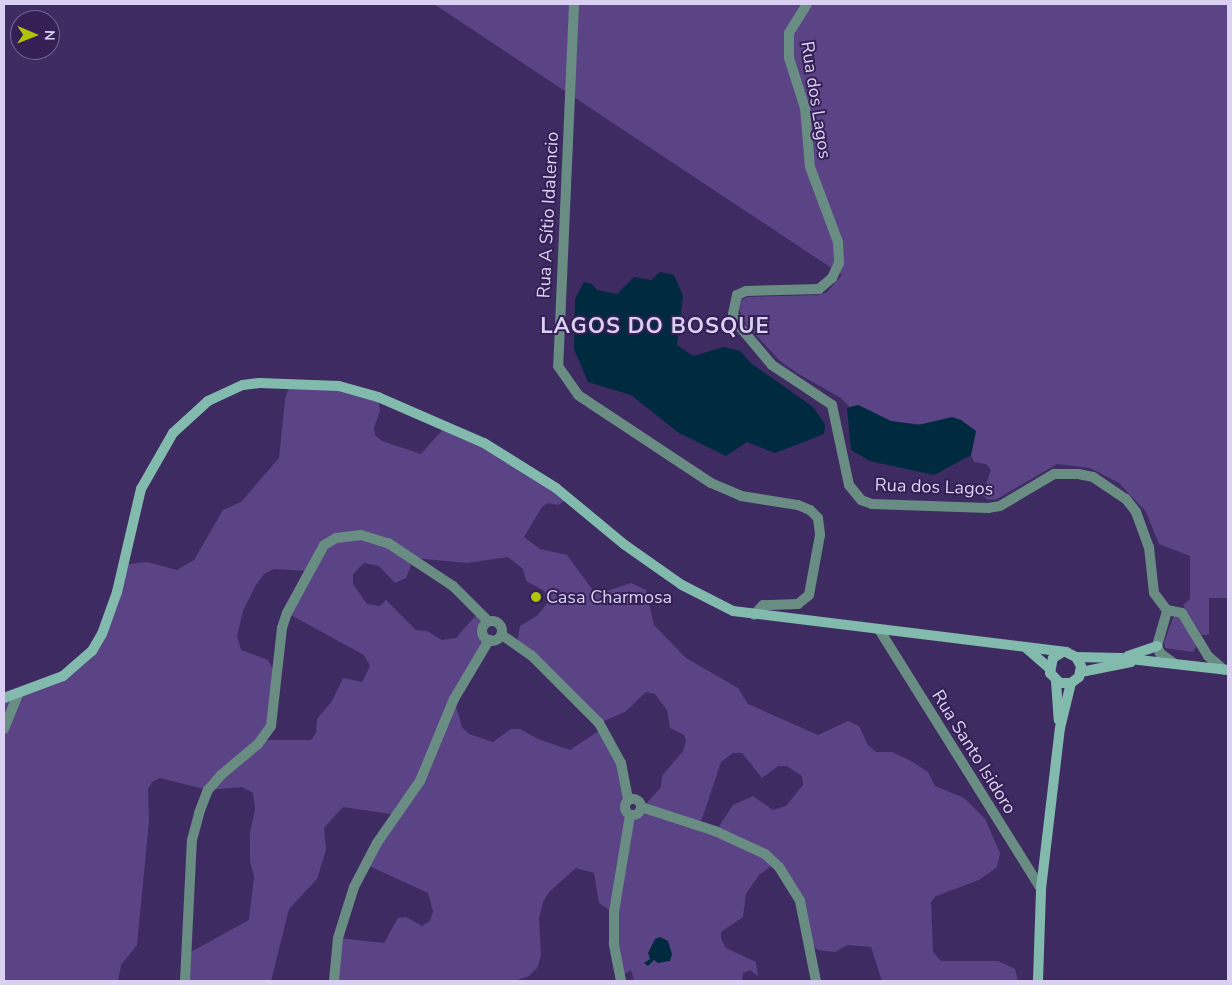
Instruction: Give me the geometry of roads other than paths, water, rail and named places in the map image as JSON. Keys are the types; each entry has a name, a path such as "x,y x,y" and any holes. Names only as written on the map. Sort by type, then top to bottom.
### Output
{"street":[{"name":"Rua A Sítio Idalencio","path":"574,4 558,366 578,395 592,406 711,483 741,496 798,506 810,510 818,518 820,535 809,595 798,604 763,605 754,615"},
{"name":"Rua dos Lagos","path":"808,4 789,33 789,58 805,108 810,167 838,242 839,263 832,278 819,289 746,291 737,295 733,314 740,327 779,371 832,404 849,486 861,500 882,504 988,508 1000,506 1054,474 1078,474 1093,478 1126,499 1136,512 1149,547 1154,593 1167,610"},
{"path":"4,698 64,676 80,663 97,642 117,592 141,489 173,433 208,401 243,385 260,383 339,386 378,397 484,442 556,488 625,545 682,585 733,611 880,631 995,641 1076,656 1121,658 1226,670"},
{"path":"185,981 192,840 198,813 208,790 221,774 266,736 274,713 278,646 287,613 324,545 346,536 374,537 414,558 453,586 488,621 500,623 502,635 531,655 599,723 621,764 628,800 624,806 630,815 614,912 614,944 620,980"},
{"path":"1175,664 1160,653 1157,646 1167,610 1182,613 1208,656 1226,670"},
{"path":"488,621 482,631 488,640"},
{"name":"Rua Santo Isidoro","path":"880,631 1041,888"},
{"path":"488,640 496,640 502,635"},
{"path":"334,981 338,938 358,880 377,843 420,780 454,699 488,640"},
{"path":"1121,658 1157,646"},
{"path":"1024,647 1049,668 1056,681 1060,728"},
{"path":"1049,668 1053,658 1061,653"},
{"path":"1076,656 1081,672"},
{"path":"1038,981 1041,888 1060,728 1070,683 1081,672 1140,661"},
{"path":"1056,681 1070,683"},
{"path":"4,729 18,694"},
{"path":"628,800 635,799 641,807 737,840 765,854 779,867 800,901 816,981"},
{"path":"630,815 638,814 641,807"}],"water":[{"path":"660,272 674,275 683,296 677,345 693,356 724,347 740,351 752,364 813,407 825,424 824,434 775,453 747,442 726,456 679,433 631,395 588,382 574,349 575,299 584,282 592,284 597,290 617,294 634,277 651,280"},
{"path":"858,405 891,421 918,425 952,417 961,420 976,431 971,455 934,475 870,461 851,450 847,408"},
{"path":"660,937 668,941 672,954 670,961 658,963 654,960 648,966 644,963 650,959 648,953 655,939"}],"place":[{"name":"Casa Charmosa","path":"536,597"}],"district":[{"name":"LAGOS DO BOSQUE","path":"655,327"}]}
